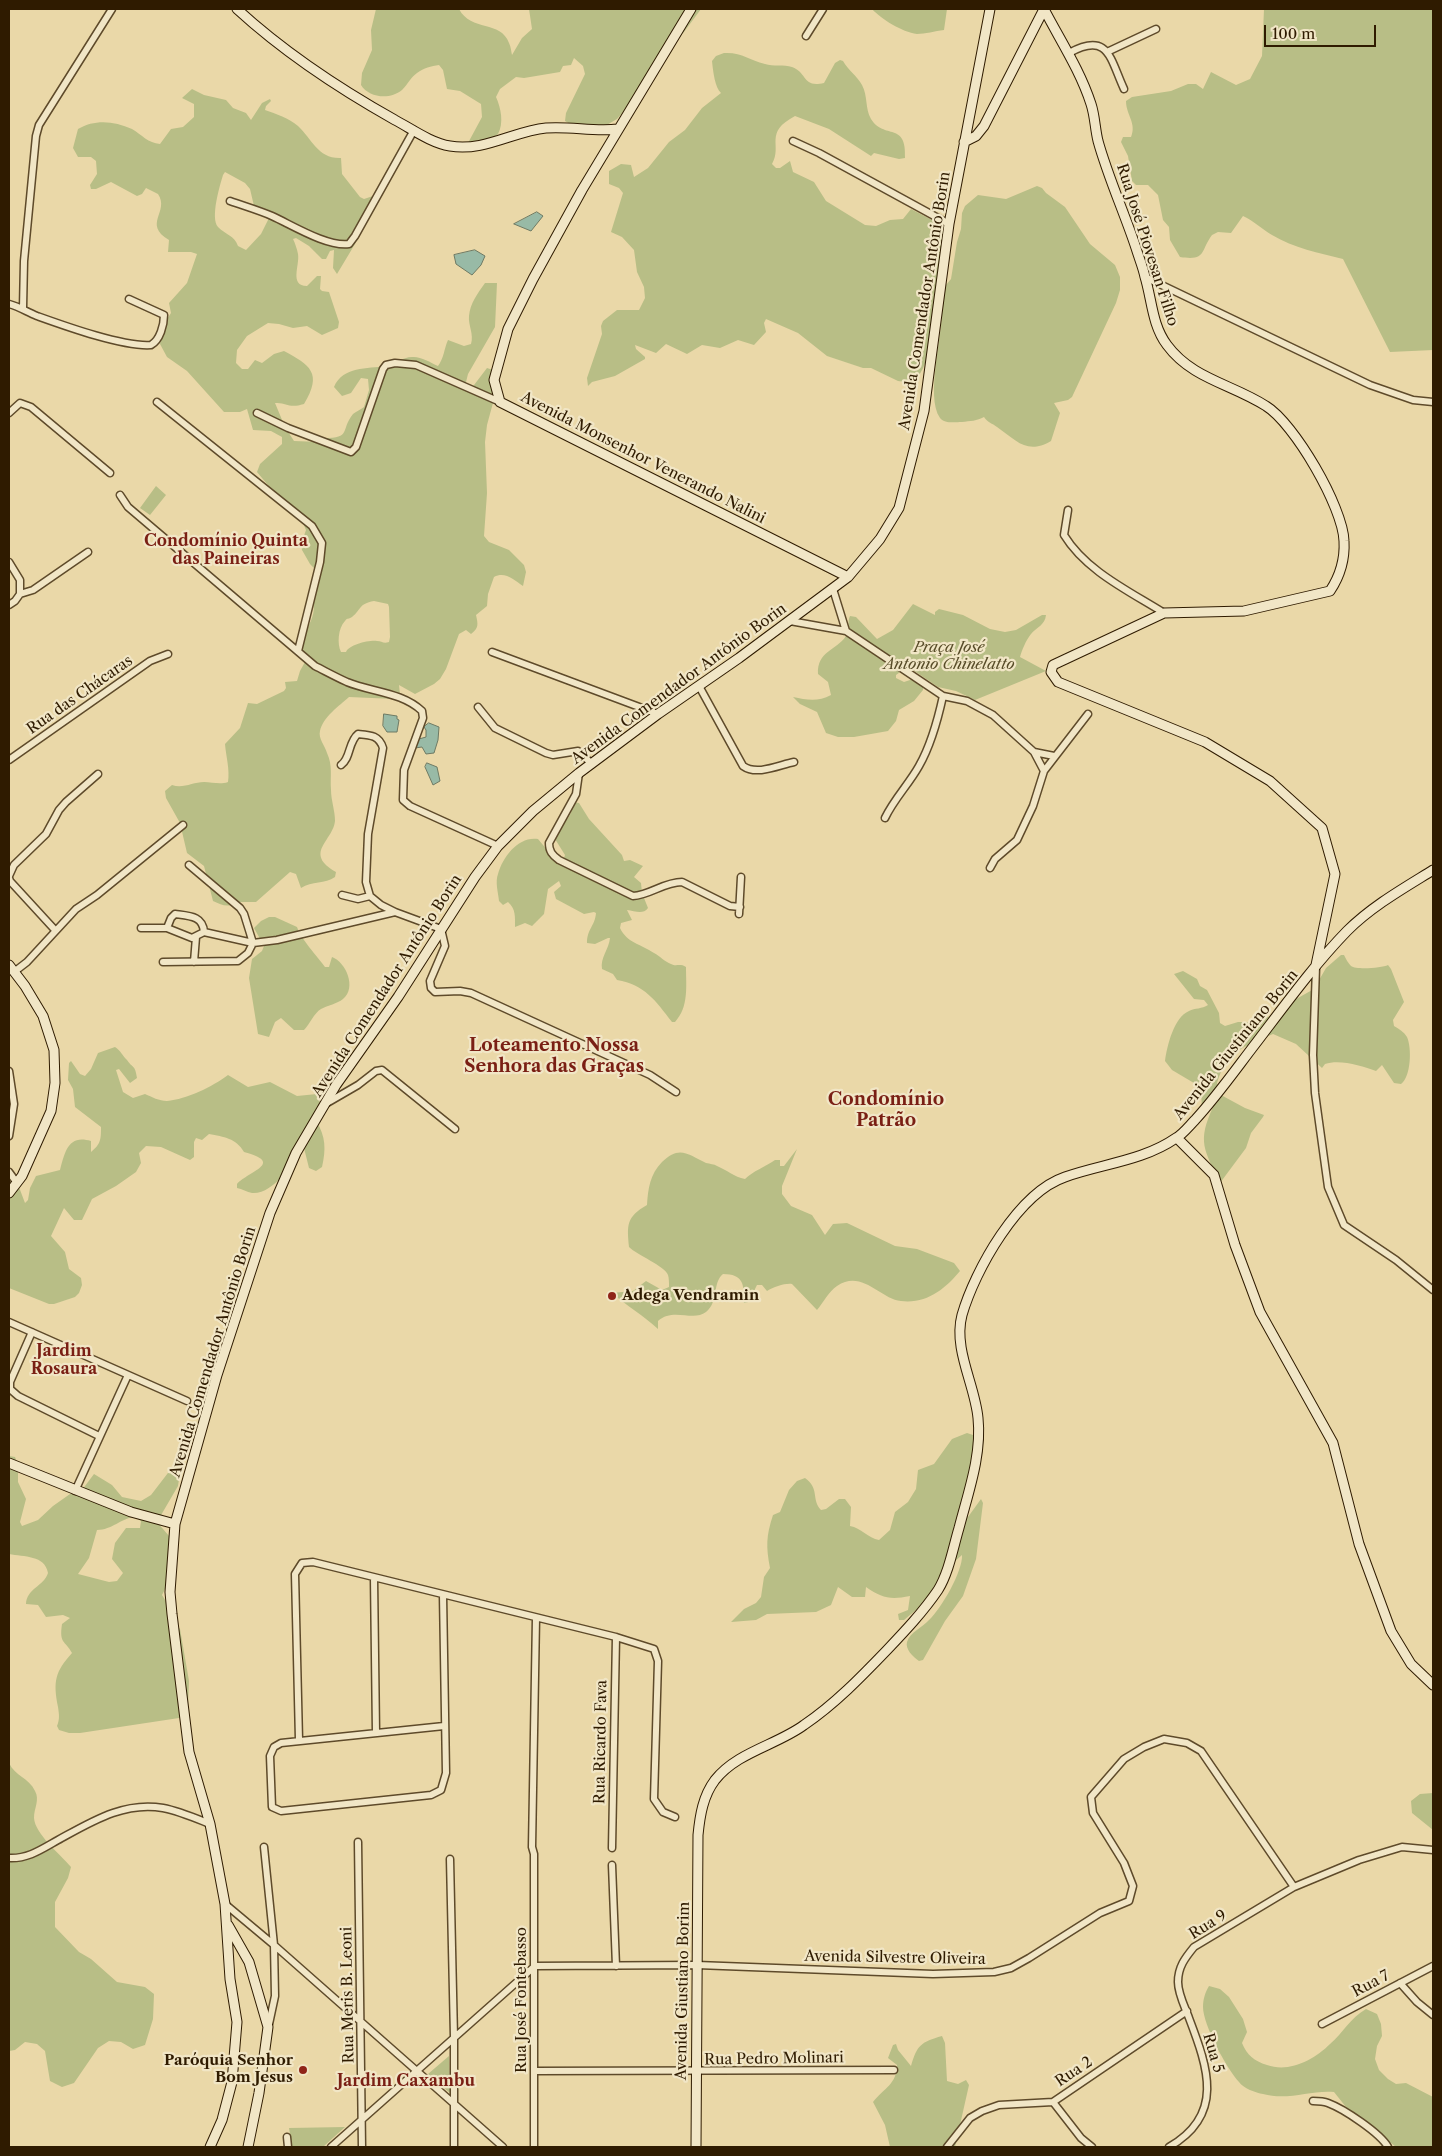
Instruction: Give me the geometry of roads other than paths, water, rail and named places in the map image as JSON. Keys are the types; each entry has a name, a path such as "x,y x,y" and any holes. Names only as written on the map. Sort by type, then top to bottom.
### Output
{"street":[{"path":"23,308 24,261 38,131 112,9"},
{"path":"237,9 303,63 357,98 414,130 449,146 480,146 546,128 601,131 618,129"},
{"name":"Avenida Monsenhor Venerando Nalini","path":"691,9 618,129 533,279 508,329 494,380 500,402 848,577"},
{"path":"806,36 823,9"},
{"name":"Avenida Comendador Antônio Borin","path":"210,2147 227,2102 236,2048 237,2022 230,1979 225,1904 210,1824 190,1752 170,1592 175,1524 217,1375 270,1213 296,1153 336,1085 398,997 475,877 498,846 533,811 592,764 658,714 834,589 848,577 880,539 899,508 909,476 924,411 949,224 990,9"},
{"path":"964,142 976,136 984,126 1044,9"},
{"name":"Rua José Piovesan Filho","path":"1044,9 1069,53 1091,104 1099,142 1145,277 1158,328 1167,345 1186,365 1202,376 1267,406 1286,425 1307,453 1328,493 1340,521 1344,540 1342,567 1330,591 1244,611 1164,613 1053,666 1051,672 1058,682 1205,742 1270,781 1322,828 1335,874 1316,967"},
{"path":"1107,52 1156,29"},
{"path":"1069,53 1079,47 1092,44 1100,45 1107,52 1124,89"},
{"path":"230,202 269,215 326,240 342,245 349,244 414,130"},
{"path":"793,141 820,153 949,224"},
{"path":"1145,277 1370,385 1414,400 1433,402"},
{"path":"9,304 62,325 137,346 150,345 157,339 164,323 164,315 130,299"},
{"path":"257,413 288,428 351,452 356,447 384,369 386,365 395,363 416,365 500,402"},
{"path":"157,402 312,526 322,543 320,562 298,651"},
{"path":"9,412 20,403 32,407 110,473"},
{"path":"120,495 128,507 315,666 347,682 395,695 416,705 422,711 423,718 404,770 403,800 410,806 498,846"},
{"path":"1068,510 1064,535 1069,544 1091,566 1164,613"},
{"path":"20,594 33,590 88,552"},
{"path":"9,562 20,580 20,594 9,605"},
{"path":"834,589 846,631"},
{"path":"790,621 846,631 943,696 967,701 993,715 1034,752 1044,771"},
{"path":"492,652 658,714"},
{"name":"Rua das Chácaras","path":"9,760 150,661 168,654"},
{"path":"699,686 743,766 747,769 758,770 794,762"},
{"path":"885,818 891,805 919,766 932,734 943,696"},
{"path":"478,707 497,730 550,754 578,751 592,764"},
{"path":"990,868 995,858 1017,840 1034,806 1044,771 1054,756 1081,726 1088,714"},
{"path":"341,766 346,759 354,737 358,734 371,735 381,742 383,748 368,834 366,882 370,896 381,905 442,929 445,946 430,981 431,988 435,992 460,991 471,993 650,1076 676,1092"},
{"path":"1034,752 1054,756"},
{"path":"55,930 10,881 9,877 14,865 46,834 59,810 98,774"},
{"path":"579,774 576,794 550,842 549,849 552,855 559,860 633,896 641,896 675,882 682,882 740,910 741,878"},
{"path":"9,1193 22,1176 51,1111 55,1083 54,1050 43,1016 11,968 27,962 76,909 98,895 183,825"},
{"path":"163,962 238,961 248,952 253,943 244,914 240,908 189,866"},
{"name":"Avenida Giustiniano Borin","path":"698,1835 700,1814 706,1796 722,1772 737,1761 788,1736 826,1709 862,1676 916,1619 940,1586 949,1564 976,1463 978,1419 961,1343 961,1320 973,1283 986,1258 1021,1208 1044,1188 1061,1178 1136,1158 1177,1138 1208,1106 1316,967 1349,929 1388,898 1433,870"},
{"path":"342,895 358,899 370,896"},
{"path":"141,928 167,928 186,936 196,937 204,932 253,943 277,940 395,912"},
{"path":"167,928 175,914 200,920 204,925 204,932"},
{"path":"194,962 196,937"},
{"path":"1316,967 1313,1055 1314,1093 1328,1187 1344,1225 1396,1260 1433,1290"},
{"path":"326,1104 358,1085 376,1071 382,1070 455,1129"},
{"path":"9,1071 14,1104 9,1136"},
{"path":"1177,1138 1214,1175 1235,1245 1260,1312 1333,1443 1359,1544 1391,1631 1411,1664 1433,1685"},
{"path":"9,1172 17,1183"},
{"path":"9,1322 187,1401"},
{"path":"32,1332 10,1382 10,1389 14,1393 99,1436"},
{"path":"75,1491 128,1376"},
{"path":"9,1464 131,1512 175,1524"},
{"path":"299,1740 295,1574 298,1566 302,1563 313,1562 616,1637 654,1649 657,1654 654,1800 663,1812 675,1817"},
{"path":"374,1578 376,1733"},
{"path":"443,1595 445,1781 441,1790 431,1795 281,1811 272,1808 270,1756 274,1748 281,1743 444,1726"},
{"name":"Rua José Fontebasso","path":"534,2147 535,1966 534,1854 532,1847 536,1618"},
{"name":"Rua Ricardo Fava","path":"612,1848 616,1637"},
{"name":"Avenida Silvestre Oliveira","path":"535,1966 697,1965 934,1974 994,1972 1011,1968 1100,1913 1129,1901 1133,1886 1127,1871 1093,1814 1091,1797 1124,1759 1144,1747 1164,1739 1187,1743 1201,1751 1294,1887"},
{"path":"9,1858 32,1855 86,1825 118,1810 142,1806 163,1808 210,1824"},
{"name":"Avenida Giustiano Borim","path":"696,2147 698,1835"},
{"name":"Rua Meris B. Leoni","path":"358,1842 362,2147"},
{"path":"248,2147 275,1996 274,1944 264,1847"},
{"path":"1294,1887 1358,1860 1402,1847 1433,1850"},
{"path":"450,1859 454,2037 454,2147"},
{"path":"612,1865 616,1966"},
{"name":"Rua 9","path":"1187,2011 1179,1989 1179,1973 1184,1959 1194,1947 1294,1887"},
{"path":"225,1904 274,1944 503,2147"},
{"path":"227,1924 248,1962 268,2027"},
{"path":"331,2147 535,1966"},
{"name":"Rua 7","path":"1322,2024 1433,1966"},
{"path":"1400,1983 1433,2015"},
{"name":"Rua 2","path":"946,2147 970,2118 982,2111 999,2105 1053,2102 1187,2011"},
{"name":"Rua 5","path":"1171,2147 1198,2122 1208,2098 1205,2064 1187,2011"},
{"name":"Rua Pedro Molinari","path":"534,2071 894,2070"},
{"path":"1313,2101 1329,2103 1342,2110 1381,2138 1388,2147"},
{"path":"1053,2102 1081,2138 1092,2147"},
{"path":"287,2137 288,2147"}],"place":[{"name":"Adega Vendramin","path":"612,1296"},
{"name":"Paróquia Senhor Bom Jesus","path":"303,2070"}],"district":[{"name":"Condomínio Quinta das Paineiras","path":"226,550"},
{"name":"Loteamento Nossa Senhora das Graças","path":"554,1056"},
{"name":"Condomínio Patrão","path":"886,1110"},
{"name":"Jardim Rosaura","path":"64,1360"},
{"name":"Jardim Caxambu","path":"406,2081"}],"park label":[{"name":"Praça José Antonio Chinelatto","path":"949,656"}]}
